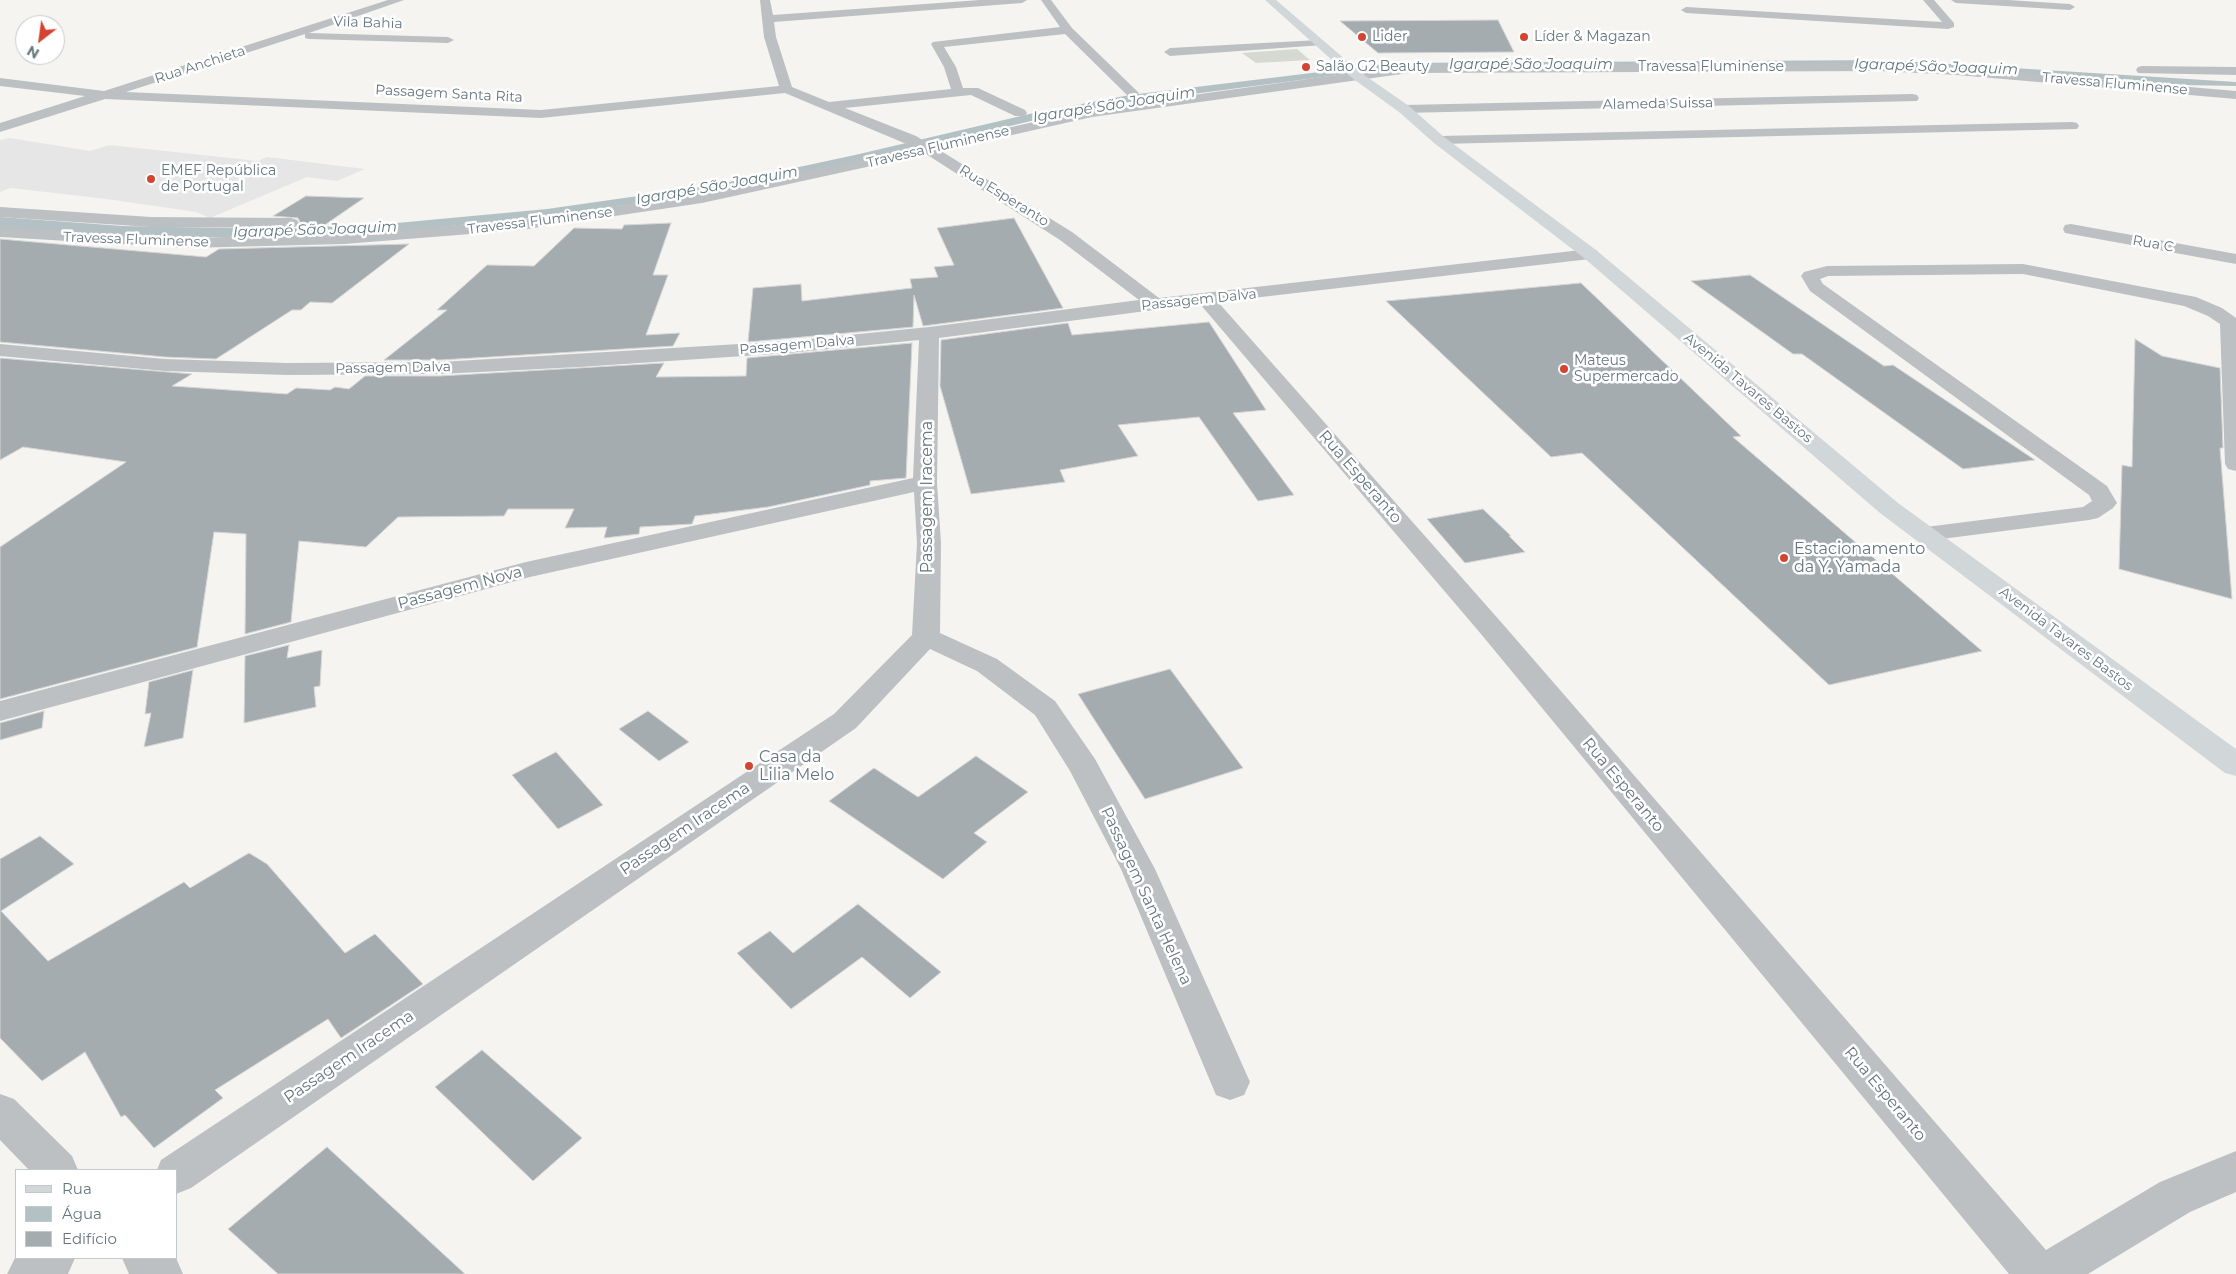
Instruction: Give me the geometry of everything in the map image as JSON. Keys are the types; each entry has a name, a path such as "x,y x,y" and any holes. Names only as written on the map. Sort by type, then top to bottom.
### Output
{"main road":[{"name":"Avenida Tavares Bastos","path":"1270,0 1351,71 1404,109 1445,145 1590,254 1890,508 2236,765"}],"street":[{"name":"Rua Anchieta","path":"0,128 109,95 287,35 399,0"},
{"path":"765,0 770,37 786,89"},
{"path":"769,19 983,1 1022,0"},
{"path":"1046,0 1068,30 1133,93"},
{"path":"1686,10 1784,12 1950,25 1928,0"},
{"path":"1956,0 2070,7"},
{"path":"958,92 937,44 1068,30"},
{"name":"Vila Bahia","path":"287,35 448,40"},
{"path":"1170,52 1319,43"},
{"path":"992,120 1020,113 1133,93 1351,71 1402,60 1871,58 2093,70"},
{"name":"Travessa Fluminense","path":"0,232 186,244 297,241 427,233 597,215 702,198 919,144 1092,112 1351,71 1409,69 1880,67 1976,72 2236,95"},
{"path":"2131,70 2236,71"},
{"name":"Passagem Santa Rita","path":"0,82 29,87 109,95 541,114 786,89"},
{"path":"0,95 29,87"},
{"name":"Rua Esperanto","path":"786,89 919,144 1066,236 1155,304"},
{"path":"828,105 972,91 1020,113"},
{"name":"Alameda Suissa","path":"1404,109 1912,98"},
{"path":"834,155 919,144 974,124"},
{"path":"1445,145 2072,126"},
{"path":"1445,145 1969,140"},
{"path":"720,179 815,159"},
{"path":"612,196 671,188"},
{"path":"0,212 151,222 304,223"},
{"name":"Rua C","path":"2071,229 2236,259"},
{"name":"Passagem Dalva","path":"0,350 165,365 287,369 440,368 779,348 929,333 1155,304 1590,254"},
{"path":"1926,534 2089,513 2105,503 2099,491 1816,286 1810,276 1827,271 2023,269 2180,299 2215,312 2229,322 2236,464"},
{"name":"Rua Esperanto","path":"1204,299 1491,628 2038,1274"},
{"name":"Passagem Iracema","path":"178,1173 845,721 926,637 929,543 925,483 929,333"},
{"name":"Passagem Nova","path":"0,711 526,570 925,483"},
{"name":"Passagem Santa Helena","path":"926,637 987,666 1045,708 1084,767 1138,870 1230,1082"},
{"path":"0,1112 56,1169"},
{"path":"2047,1274 2175,1196 2236,1171"},
{"path":"29,1274 52,1259"},
{"path":"145,1259 161,1274"}],"shaded area":[{"path":"1297,49 1310,60 1256,63 1242,53"},
{"name":"EMEF República de Portugal","path":"10,138 90,151 109,145 258,161 267,157 365,169 337,181 307,177 210,218 196,212 107,199 10,188 0,192 0,140"}],"water":[{"name":"Igarapé São Joaquim","path":"1886,60 2236,82 2236,86 2184,85 1950,69 1400,67 1116,104 1031,121 913,149 708,193 533,218 399,231 249,237 138,237 0,228 0,217 123,226 276,229 397,223 547,209 715,185 855,155 1038,112 1130,95 1394,63"}],"building":[{"path":"1498,20 1514,52 1378,53 1340,21"},
{"path":"306,196 364,198 313,233 243,235 251,230 291,230 298,228 301,224 298,218 273,216"},
{"path":"1014,218 1063,308 923,326 914,295 913,327 748,342 753,288 801,284 802,301 912,288 910,279 938,277 934,267 954,265 937,228"},
{"path":"671,223 653,275 668,275 646,335 680,333 673,346 440,360 384,360 447,310 437,310 487,265 534,266 574,228 622,229 624,225"},
{"path":"0,239 206,257 219,249 409,244 332,303 310,302 301,310 292,310 216,359 165,357 0,342"},
{"path":"1750,275 1884,366 1893,365 2035,460 1963,469 1802,354 1793,354 1691,281"},
{"path":"1581,283 1741,436 1733,437 1982,651 1829,685 1582,453 1551,457 1386,301"},
{"path":"1209,322 1266,410 1233,413 1294,495 1258,501 1199,417 1118,425 1138,456 1060,470 1065,482 971,494 940,386 941,340 1068,323 1072,335"},
{"path":"2135,339 2162,356 2220,368 2223,448 2220,448 2232,599 2119,569 2122,465 2132,467"},
{"path":"912,343 906,478 870,481 870,485 768,507 695,516 692,524 640,527 639,534 604,538 607,527 565,528 574,509 508,509 504,516 398,517 366,547 299,541 291,622 245,634 246,534 214,532 197,647 0,699 0,547 126,462 23,447 0,460 0,358 192,374 172,386 287,394 296,388 330,390 335,387 349,389 365,376 440,376 664,363 656,377 746,376 747,358"},
{"path":"1483,509 1525,552 1465,563 1427,519"},
{"path":"289,645 287,658 322,650 320,686 314,687 316,707 244,723 245,656"},
{"path":"1170,669 1243,768 1145,799 1078,694"},
{"path":"193,670 183,738 144,747 151,713 145,714 149,682"},
{"path":"44,711 42,728 0,740 0,723"},
{"path":"648,711 689,742 659,761 619,729"},
{"path":"556,752 603,805 558,829 512,775"},
{"path":"976,756 1028,792 974,833 987,842 943,879 829,801 874,768 918,797"},
{"path":"40,836 74,864 1,911 48,961 184,882 190,888 249,853 267,864 345,953 375,934 423,984 341,1038 328,1019 215,1090 223,1098 154,1148 125,1115 121,1117 85,1052 42,1081 0,1038 0,859"},
{"path":"858,904 941,972 910,998 862,957 791,1009 737,953 770,931 793,953"},
{"path":"482,1050 582,1138 533,1181 435,1087"},
{"path":"327,1147 465,1274 278,1274 228,1229"}],"place":[{"name":"Lider","path":"1362,37"},
{"name":"Líder & Magazan","path":"1524,37"},
{"name":"Salão G2 Beauty","path":"1306,67"},
{"name":"EMEF República de Portugal","path":"151,179"},
{"name":"Mateus Supermercado","path":"1564,369"},
{"name":"Estacionamento da Y. Yamada","path":"1784,558"},
{"name":"Casa da Lilia Melo","path":"749,766"}]}
